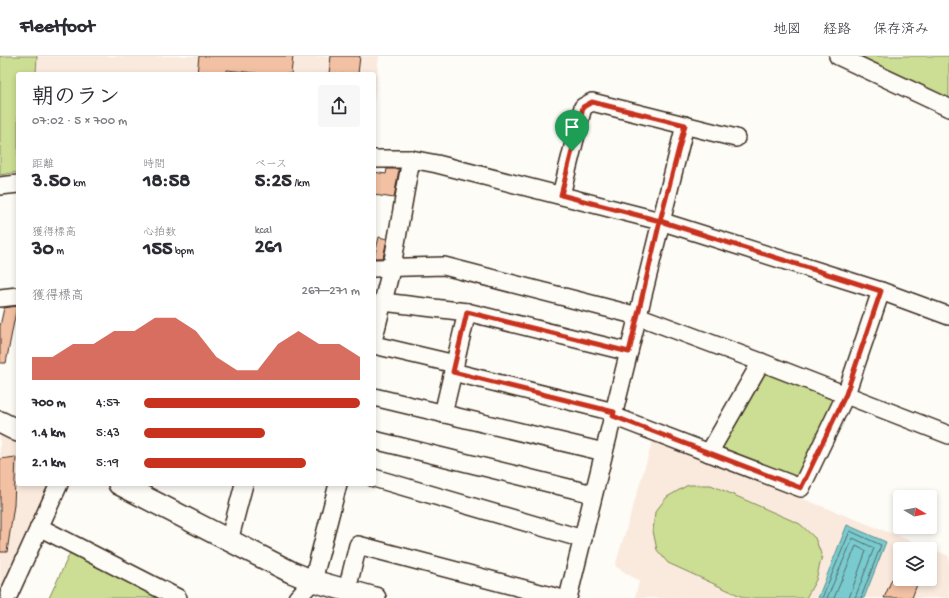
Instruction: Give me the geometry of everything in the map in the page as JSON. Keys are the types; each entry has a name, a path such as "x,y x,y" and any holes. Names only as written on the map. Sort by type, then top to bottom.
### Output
{"street":[{"path":"838,56 949,108"},
{"path":"561,195 583,107 592,102 736,138"},
{"path":"568,598 660,221 685,125"},
{"path":"376,159 411,159 561,195 660,221 881,291 949,316"},
{"path":"376,329 392,266 411,159"},
{"path":"0,186 16,184"},
{"path":"376,268 392,266 444,266 638,316 846,394 949,435"},
{"path":"376,346 614,414 709,453 801,488 846,394 881,291"},
{"path":"0,298 16,296"},
{"path":"383,302 467,312 629,352"},
{"path":"443,414 467,312"},
{"path":"709,453 761,362"},
{"path":"376,398 604,452"},
{"path":"0,422 16,430"},
{"path":"376,440 593,494"},
{"path":"376,479 583,539"},
{"path":"8,594 58,486"},
{"path":"123,486 228,541 292,572 313,581 375,598"},
{"path":"228,541 243,486"},
{"path":"297,598 313,581 337,486"},
{"path":"39,527 178,598"},
{"path":"347,590 358,544 559,598"}],"shaded area":[{"path":"0,56 379,56 376,85 376,72 16,72 16,174 0,177"},
{"path":"0,432 16,440 16,486 50,486 5,585 0,585"},
{"path":"653,440 913,542 893,542 893,586 937,586 937,551 949,556 949,598 635,598 639,581 615,566"}],"green space":[{"path":"0,56 37,56 36,72 16,72 16,172 0,175"},
{"path":"854,56 949,56 949,100"},
{"path":"762,367 838,396 799,479 716,448"},
{"path":"688,485 711,485 800,524 815,538 822,556 816,580 806,598 745,598 668,563 657,550 653,531 655,512 667,497"},
{"path":"71,551 159,598 49,598"}],"water":[{"path":"847,525 886,542 864,598 818,598"}],"building":[{"path":"199,56 293,56 291,72 245,72 227,70 227,72 197,72"},
{"path":"331,56 360,56 358,72 329,72"},
{"path":"387,169 399,169 394,198 376,195 376,172 386,174"},
{"path":"379,237 387,239 383,258 376,258"},
{"path":"16,306 16,311 6,363 0,363 0,326 4,308"},
{"path":"16,457 14,505 7,552 0,552 0,459"},
{"path":"892,579 893,586 916,586 912,598 884,598"}],"route":[{"path":"572,151 561,195 660,221 629,352 467,312 453,372 614,412 613,416 801,488 846,394 881,291 660,221 685,125 592,102 583,107 572,151"}]}
